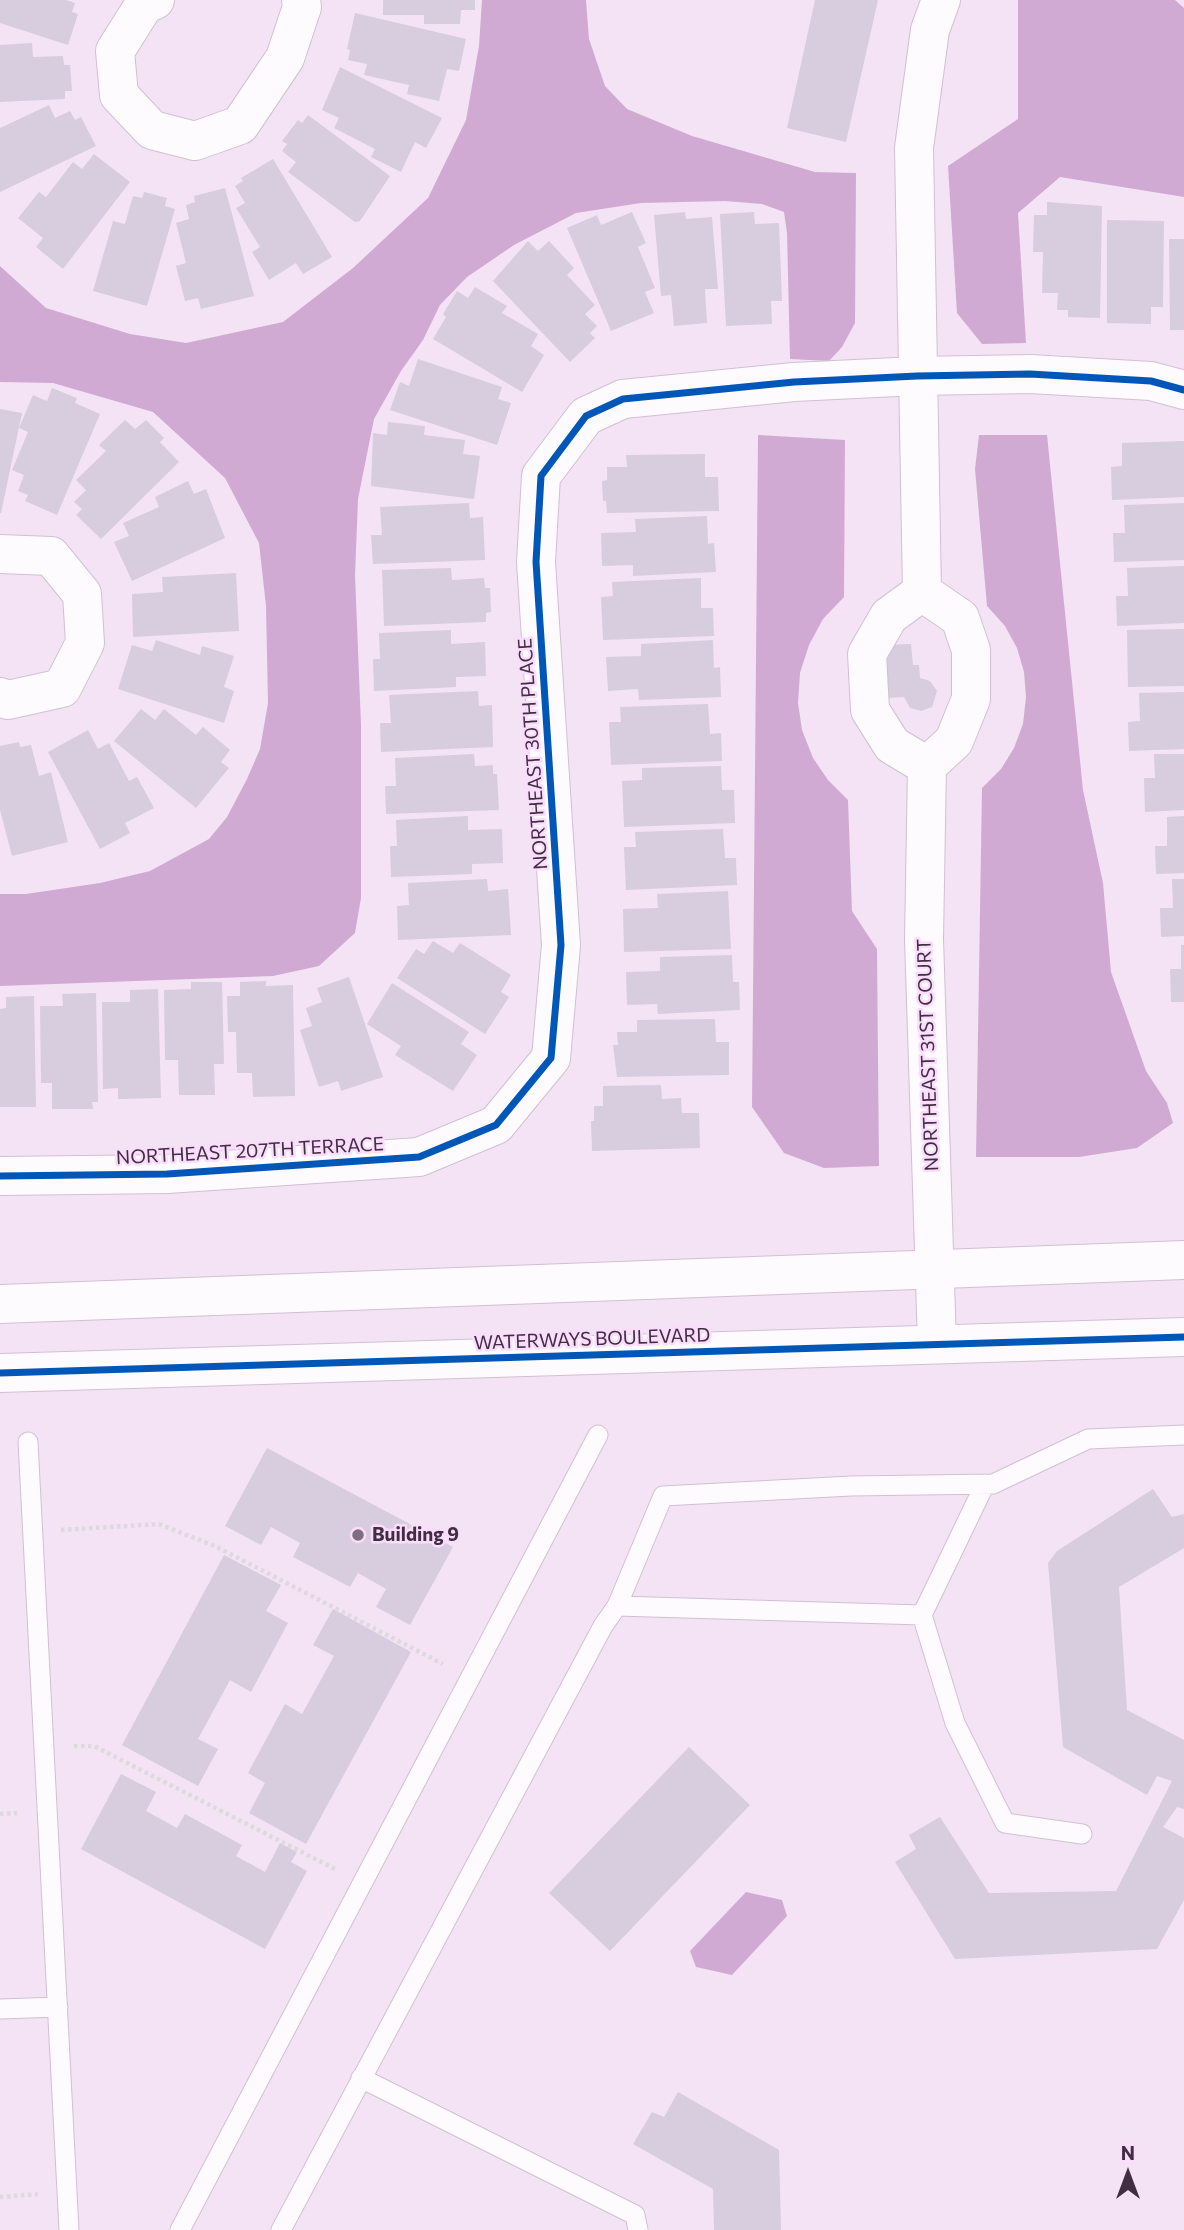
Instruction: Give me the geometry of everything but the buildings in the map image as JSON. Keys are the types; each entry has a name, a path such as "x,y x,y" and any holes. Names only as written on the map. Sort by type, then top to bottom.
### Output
{"street":[{"path":"155,0 144,5 115,51 119,94 152,130 195,141 240,125 285,58 302,7 301,0"},
{"path":"922,592 914,148 930,30 940,0"},
{"name":"NORTHEAST 30TH PLACE","path":"496,1125 551,1058 561,945 536,562 541,476 586,416 623,399 794,382 917,376 1030,374 1151,381 1184,390"},
{"path":"0,554 51,556 82,594 85,643 62,688 8,700 0,697"},
{"path":"922,592 960,618 971,650 971,699 954,741 926,766 892,745 870,710 867,654 889,616 922,592"},
{"name":"NORTHEAST 31ST COURT","path":"926,766 924,939 937,1344"},
{"name":"NORTHEAST 207TH TERRACE","path":"0,1176 167,1174 419,1157 496,1125"},
{"path":"0,1304 1184,1260"},
{"name":"WATERWAYS BOULEVARD","path":"0,1373 1184,1337"}],"lane":[{"path":"180,2230 598,1435"},
{"path":"281,2230 603,1626 617,1606 663,1496 993,1484 1088,1439 1184,1435"},
{"path":"28,1442 69,2230"},
{"path":"985,1484 922,1615 955,1723 1005,1823 1082,1834"},
{"path":"617,1606 922,1615"},
{"path":"0,2009 58,2007"},
{"path":"361,2078 635,2215 638,2230"}],"path":[{"path":"33,1531 159,1524 217,1547 470,1678"},
{"path":"44,1747 94,1746 362,1883"}],"shaded area":[{"path":"482,0 586,0 589,39 605,86 627,109 692,136 815,172 856,173 855,323 842,347 829,361 790,359 787,233 784,212 762,204 725,201 641,203 576,213 514,245 467,277 440,305 423,340 401,371 374,419 358,499 355,575 361,725 361,898 355,933 319,966 273,976 0,986 0,894 26,894 100,883 150,871 209,839 227,817 247,779 260,749 268,703 266,606 259,543 225,478 153,412 53,383 0,382 0,266 46,308 130,334 186,343 283,322 353,268 428,198 466,120 479,46"},
{"path":"1018,0 1175,0 1184,8 1184,197 1060,177 1018,213 1026,343 982,344 957,313 948,166 1018,119"},
{"path":"758,435 845,440 844,597 823,619 809,645 800,673 798,703 802,730 813,758 828,780 848,800 852,911 877,949 879,1166 824,1168 784,1153 752,1107"},
{"path":"979,435 1047,435 1083,790 1103,883 1111,972 1146,1071 1167,1103 1173,1123 1137,1148 1079,1157 976,1157 982,788 1001,769 1014,748 1023,724 1026,697 1024,672 1017,648 1005,626 987,606 975,469"},
{"path":"746,1892 782,1900 787,1916 732,1975 696,1967 690,1951"}],"cycle path":[{"path":"0,1176 167,1174 419,1157 496,1125 551,1058 561,945 536,562 541,476 586,416 623,399 794,382 917,376 1030,374 1151,381 1184,390"},
{"path":"0,1373 1184,1337"}],"place":[{"name":"Building 9","path":"358,1535"}]}
